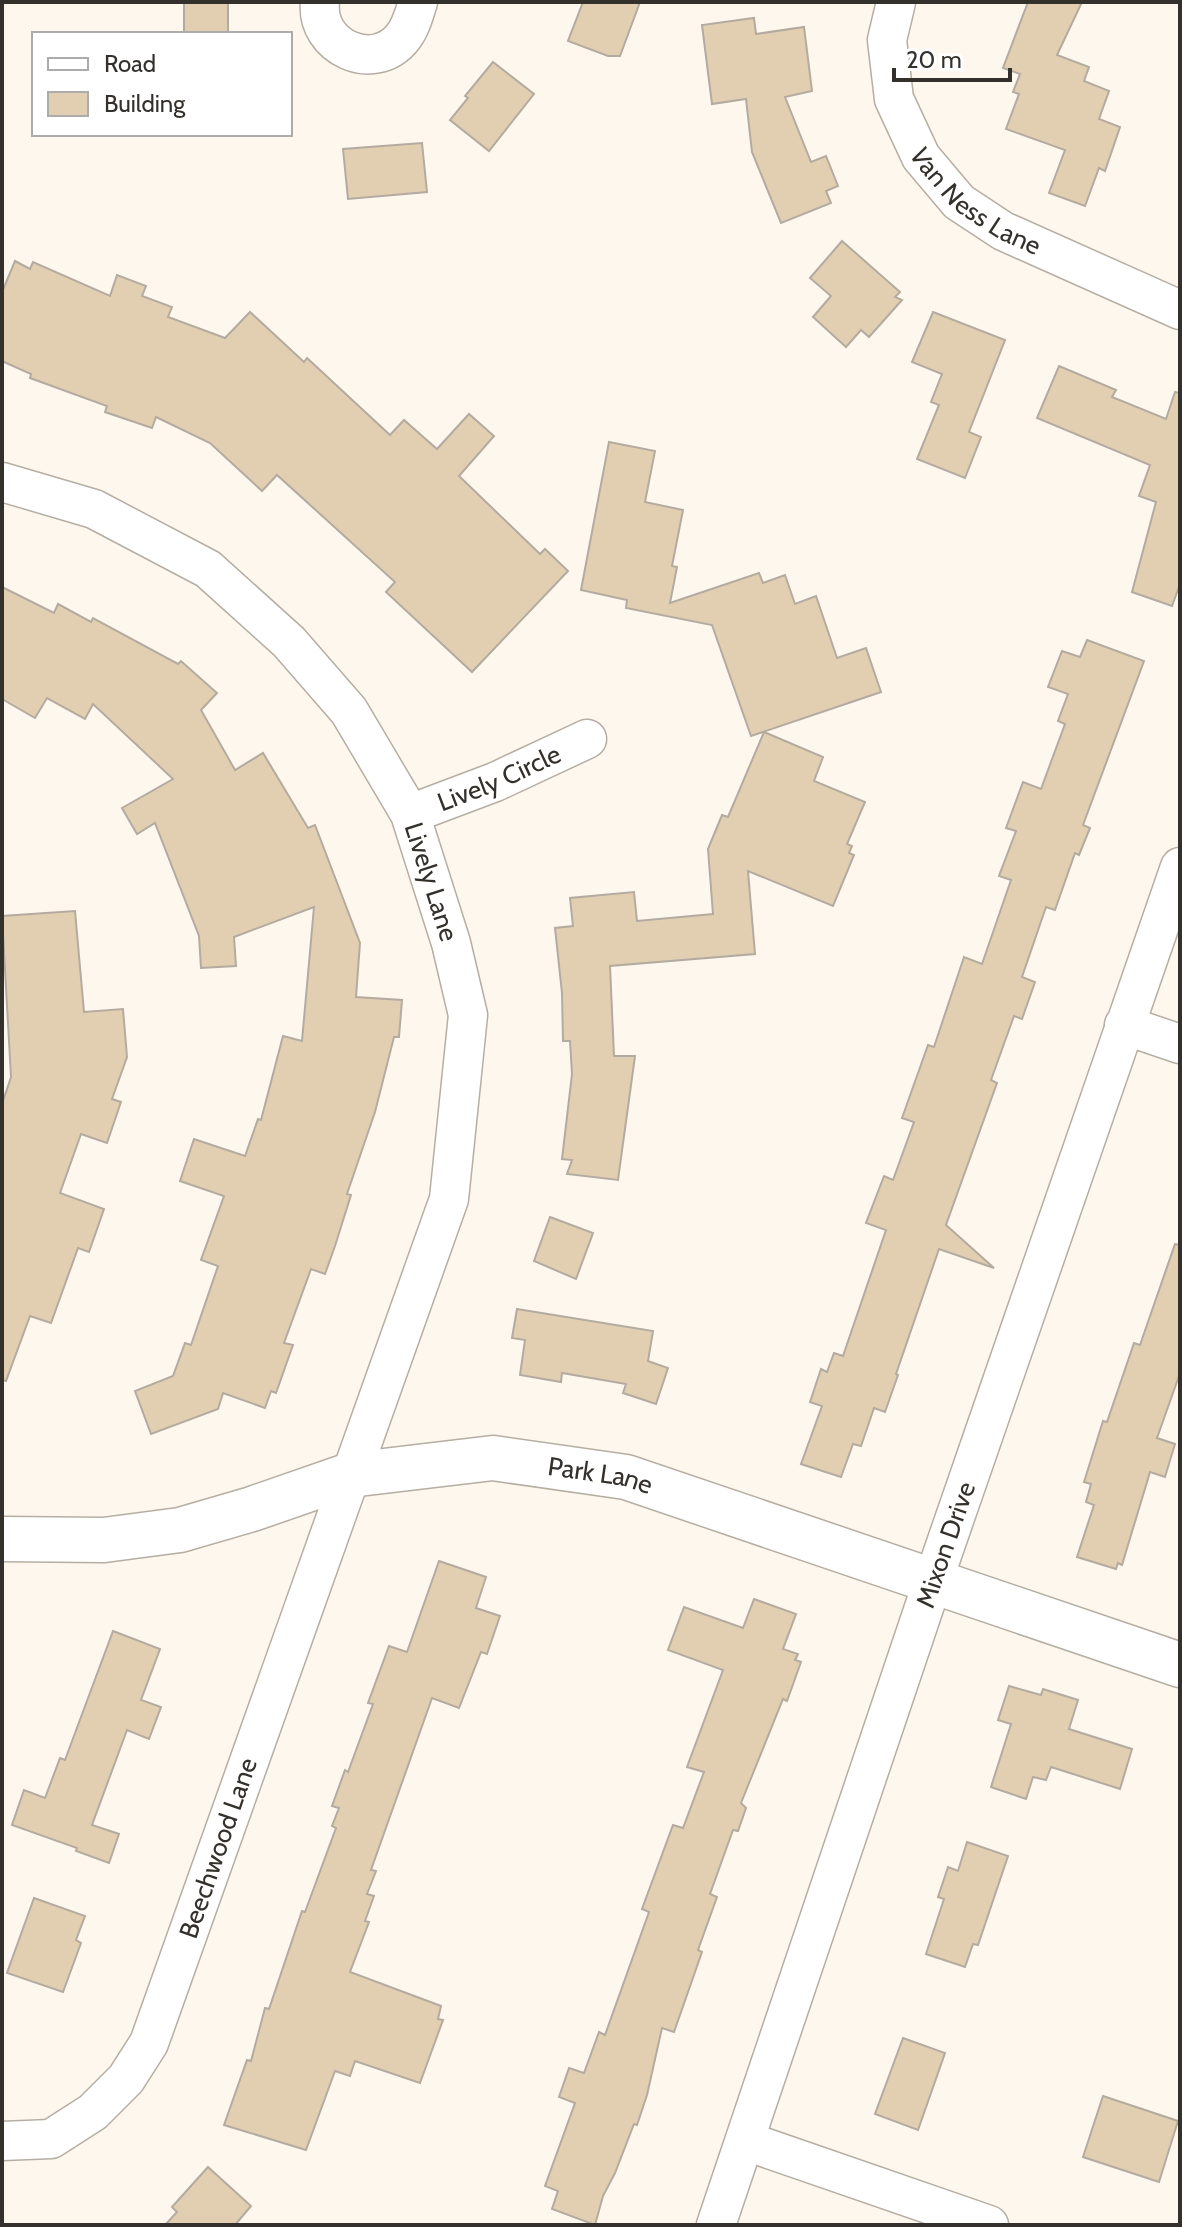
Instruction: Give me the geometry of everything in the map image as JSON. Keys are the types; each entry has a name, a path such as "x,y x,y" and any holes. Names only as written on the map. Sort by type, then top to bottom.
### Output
{"street":[{"path":"320,2 322,26 331,39 343,49 375,55 390,49 402,39 418,2"},
{"name":"Van Ness Lane","path":"896,2 887,40 894,99 921,157 959,202 1003,231 1180,310"},
{"name":"Lively Lane","path":"2,482 94,509 208,569 289,642 349,711 410,814 451,943 468,1015 449,1199 350,1475"},
{"name":"Lively Circle","path":"410,814 495,782 587,739"},
{"name":"Mixon Drive","path":"716,2225 933,1581 1180,867"},
{"path":"1124,1025 1180,1044"},
{"name":"Park Lane","path":"2,1539 104,1540 180,1530 350,1475 493,1458 626,1477 1180,1665"},
{"name":"Beechwood Lane","path":"2,2141 51,2139 93,2112 126,2079 149,2043 350,1475"},
{"path":"746,2141 989,2225"}],"building":[{"path":"184,2 228,2 228,32 184,32"},
{"path":"583,2 640,2 620,56 608,56 568,41"},
{"path":"1028,2 1082,2 1057,55 1089,67 1084,81 1109,91 1099,119 1120,127 1105,171 1099,168 1085,206 1049,193 1065,150 1006,129 1019,94 1013,92 1020,74 1003,68"},
{"path":"754,18 756,34 804,27 812,91 785,97 811,162 826,156 838,186 826,191 831,203 781,223 752,152 746,99 712,104 702,25"},
{"path":"493,62 534,94 489,151 450,120"},
{"path":"422,143 427,192 348,199 343,149"},
{"path":"842,241 900,292 895,297 902,300 869,337 861,330 846,347 813,317 831,296 810,278"},
{"path":"15,261 30,269 33,262 110,296 117,275 146,286 142,296 172,307 168,317 225,338 250,312 304,362 307,358 390,435 404,420 437,449 469,414 494,436 459,476 540,554 545,549 568,571 472,672 386,592 395,582 277,475 262,491 210,443 156,417 152,428 105,412 107,406 30,378 31,374 2,361 2,292"},
{"path":"933,312 1005,340 969,432 981,437 965,478 917,459 939,405 931,402 942,374 912,362"},
{"path":"1059,366 1116,390 1112,397 1166,419 1175,392 1180,393 1180,584 1172,606 1132,592 1156,502 1139,496 1150,465 1037,418"},
{"path":"609,442 655,451 645,502 683,510 672,566 677,567 670,603 759,573 763,583 785,575 795,604 816,596 837,658 866,648 881,692 751,736 712,625 626,608 627,600 581,590"},
{"path":"2,587 54,613 58,604 91,622 93,618 178,664 181,661 217,693 201,710 235,770 263,753 308,828 315,825 360,943 356,997 402,1000 399,1037 394,1037 375,1112 347,1194 351,1195 335,1246 325,1274 311,1269 284,1343 293,1345 276,1393 271,1391 265,1408 223,1393 218,1409 151,1434 135,1391 173,1376 185,1343 191,1345 218,1266 201,1260 224,1196 180,1181 194,1139 245,1156 258,1119 261,1120 283,1036 302,1041 314,907 234,937 236,966 201,968 199,936 155,823 137,834 122,808 173,779 93,704 85,719 47,698 35,718 2,699"},
{"path":"1087,640 1144,661 1083,825 1090,828 1079,855 1075,853 1055,910 1046,907 1022,977 1035,982 1022,1019 1014,1016 991,1080 997,1083 946,1225 994,1268 939,1249 885,1412 874,1408 861,1446 853,1444 841,1477 801,1464 822,1406 810,1402 821,1369 827,1372 834,1353 843,1356 886,1230 866,1223 884,1176 893,1180 914,1122 902,1118 928,1045 934,1047 964,957 982,964 1011,880 999,876 1016,831 1006,828 1023,782 1041,789 1065,724 1058,721 1068,694 1048,687 1062,651 1080,657"},
{"path":"764,732 823,757 814,781 865,802 847,844 852,846 849,853 854,855 833,906 748,871 755,954 610,966 614,1056 635,1056 618,1180 567,1174 572,1160 562,1159 572,1074 570,1041 563,1041 555,928 573,926 570,898 634,892 637,921 713,914 708,849 722,815 728,817"},
{"path":"75,911 84,1012 123,1009 127,1057 112,1099 121,1102 107,1143 81,1134 60,1193 104,1209 89,1252 78,1248 51,1323 30,1316 6,1381 2,1380 2,1104 11,1077 2,916"},
{"path":"550,1217 593,1233 576,1279 534,1261"},
{"path":"1175,1244 1180,1245 1180,1373 1157,1438 1175,1444 1165,1477 1150,1472 1122,1565 1118,1563 1116,1569 1077,1557 1094,1505 1086,1502 1091,1484 1084,1482 1103,1421 1107,1422 1134,1343 1140,1345"},
{"path":"517,1309 653,1331 648,1361 668,1368 656,1404 623,1393 626,1384 562,1373 561,1382 520,1375 525,1340 512,1338"},
{"path":"439,1561 486,1577 476,1608 500,1616 487,1654 481,1652 459,1708 432,1698 371,1870 376,1871 367,1894 374,1896 365,1921 369,1922 350,1972 441,2006 438,2019 443,2020 420,2083 355,2061 350,2076 335,2071 306,2150 224,2125 247,2060 251,2061 265,2008 269,2009 302,1911 305,1912 336,1828 332,1826 339,1808 332,1806 373,1704 368,1703 389,1646 407,1652"},
{"path":"754,1599 796,1614 783,1649 798,1654 795,1660 801,1662 741,1803 746,1808 738,1831 733,1830 710,1894 717,1897 698,1950 702,1952 674,2032 662,2028 637,2125 634,2124 603,2196 595,2225 552,2209 558,2191 545,2186 575,2103 559,2097 569,2068 584,2073 599,2032 605,2035 649,1912 642,1909 673,1825 683,1828 704,1772 687,1767 723,1670 668,1650 684,1607 743,1628"},
{"path":"113,1631 160,1649 141,1700 161,1707 149,1739 127,1730 92,1825 119,1834 109,1863 12,1825 24,1790 45,1798 60,1758 65,1760"},
{"path":"1009,1686 1041,1695 1043,1689 1078,1700 1069,1729 1132,1749 1120,1789 1051,1767 1046,1780 1033,1777 1026,1799 991,1787 1011,1724 998,1720"},
{"path":"967,1842 1008,1856 978,1945 973,1944 965,1967 926,1954 944,1899 938,1897 948,1867 958,1871"},
{"path":"34,1898 85,1916 76,1940 81,1943 63,1992 7,1973"},
{"path":"903,2038 945,2053 918,2130 875,2114"},
{"path":"1103,2096 1178,2121 1159,2182 1083,2157"},
{"path":"208,2167 251,2206 235,2225 165,2225 177,2212 172,2207"}]}
